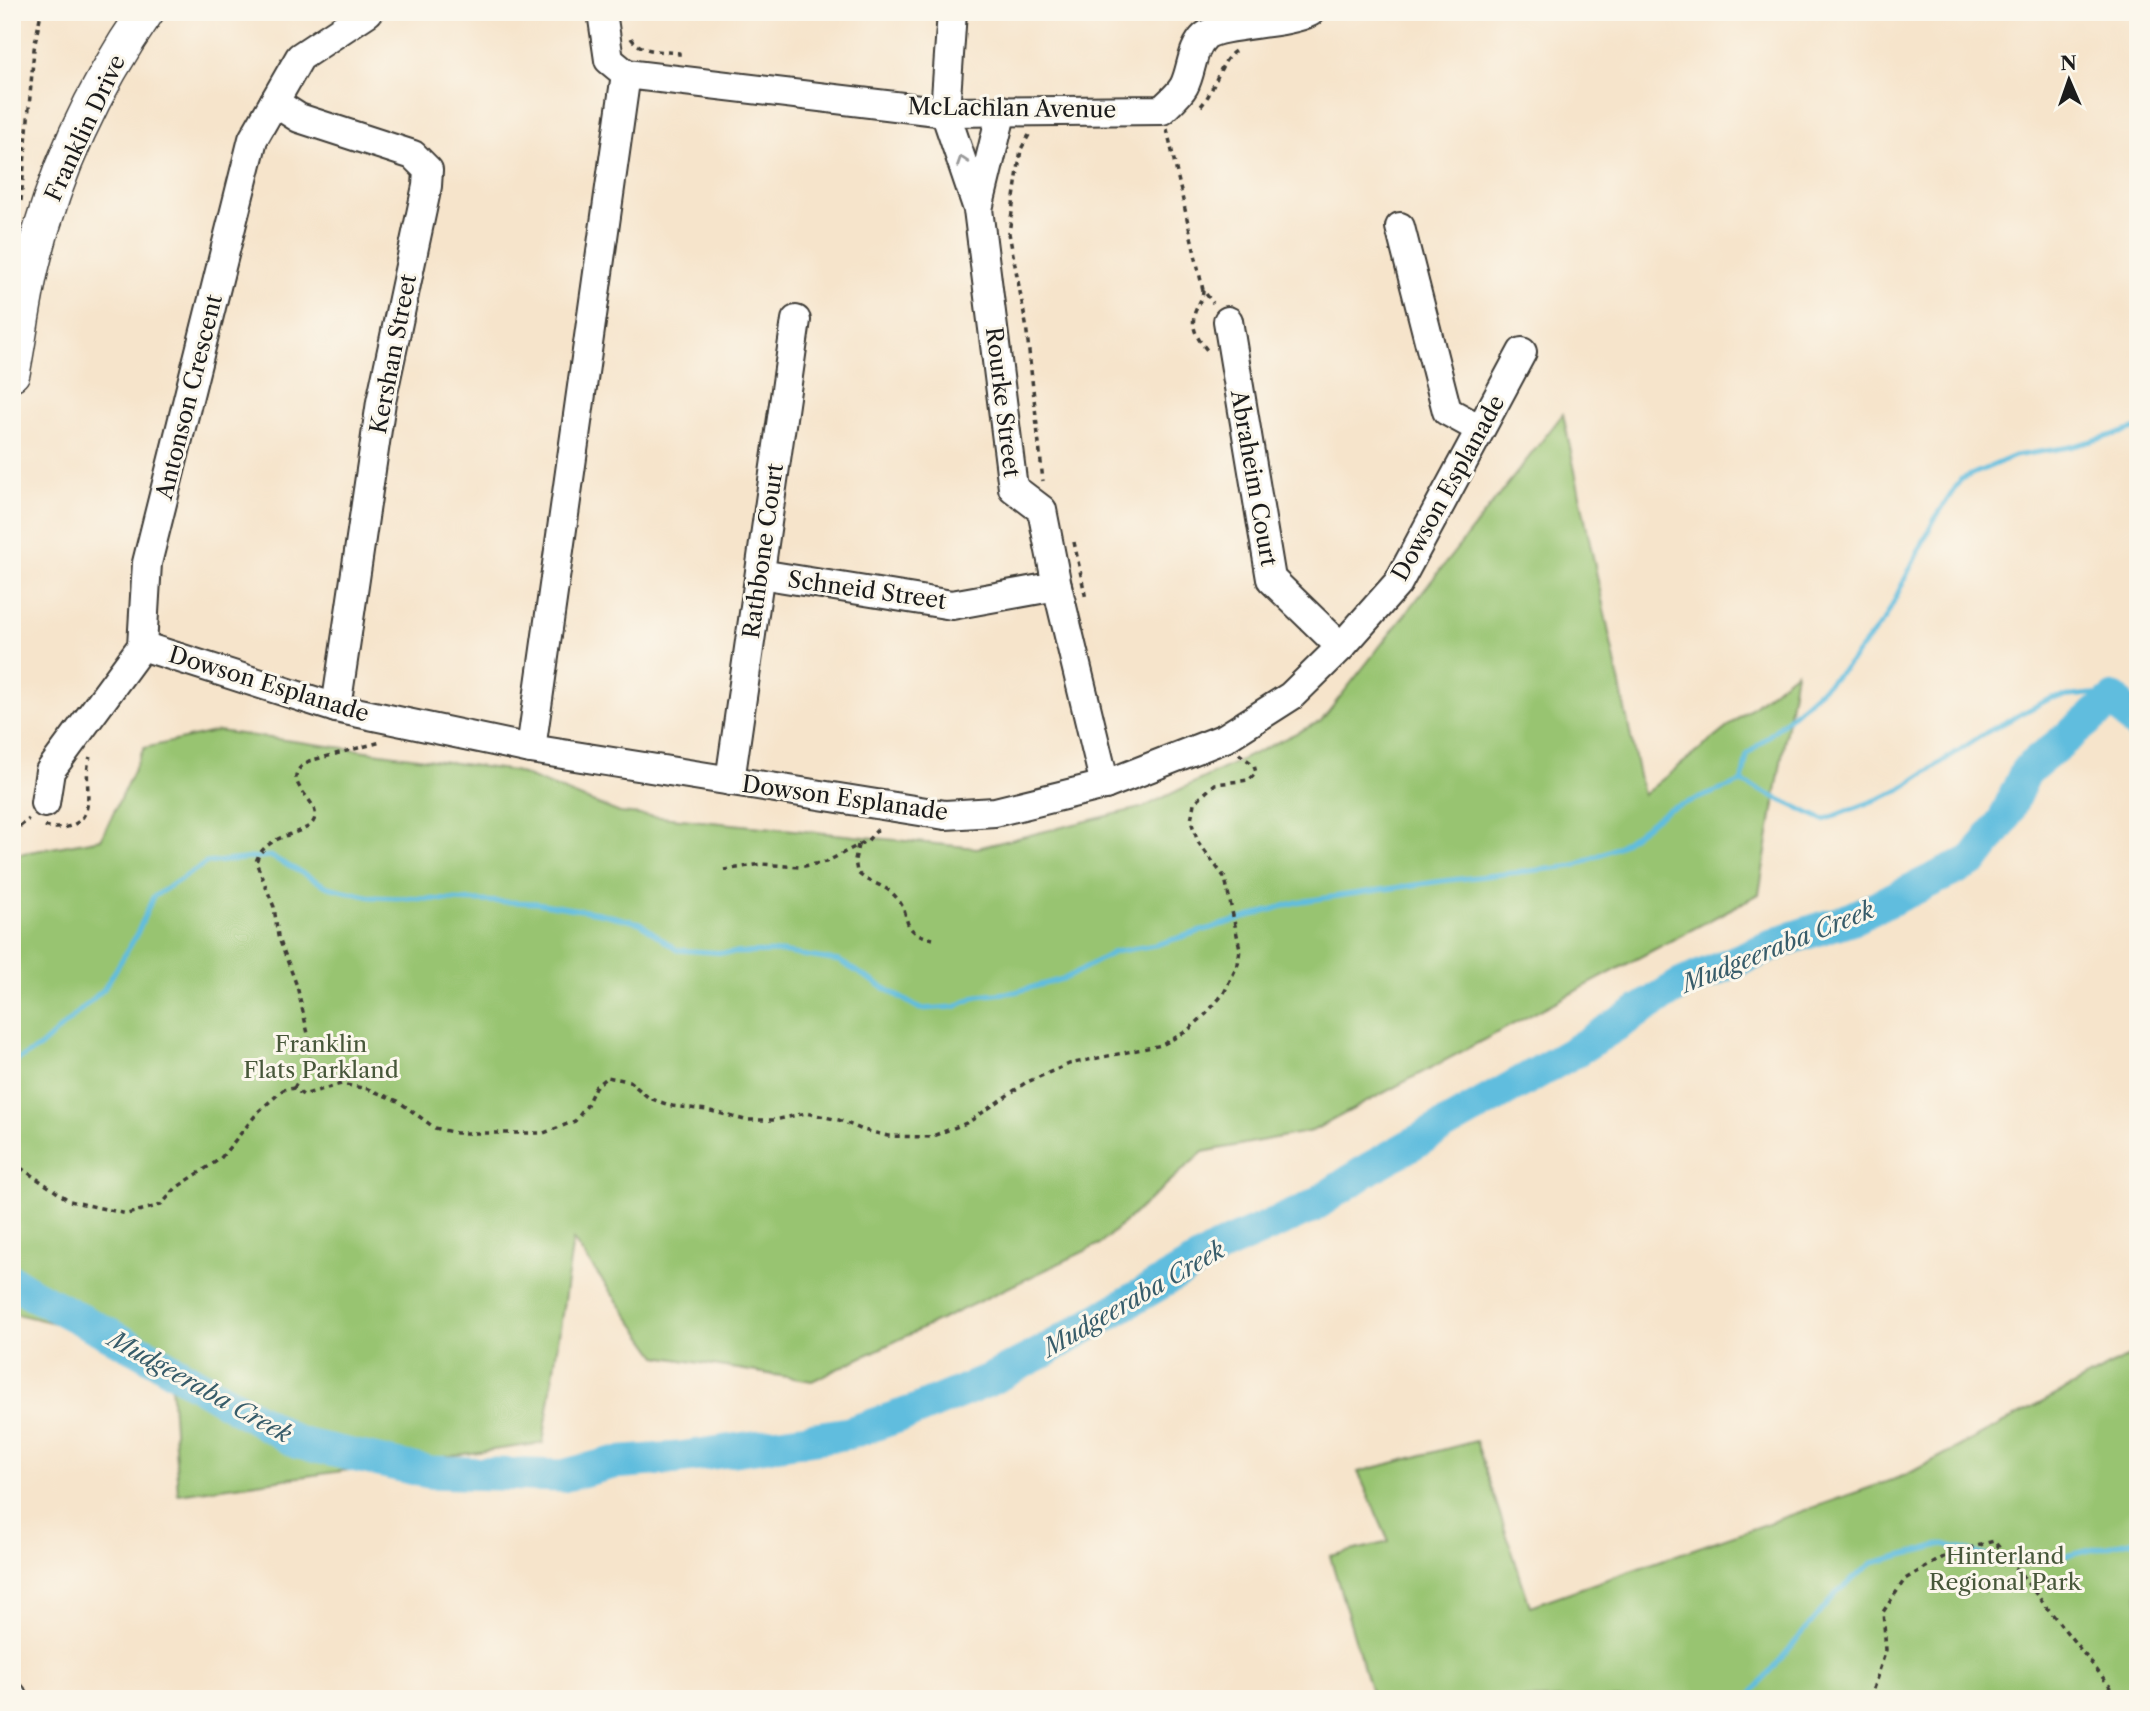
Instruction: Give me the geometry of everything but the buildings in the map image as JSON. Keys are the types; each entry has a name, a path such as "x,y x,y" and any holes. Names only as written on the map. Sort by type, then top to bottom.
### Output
{"main road":[{"name":"Franklin Drive","path":"12,373 30,269 61,172 99,87 119,51 146,12"}],"street":[{"name":"Antonson Crescent","path":"142,646 148,563 253,139 300,57 368,12"},
{"path":"531,749 626,74 609,60 602,12"},
{"path":"945,112 952,12"},
{"name":"McLachlan Avenue","path":"626,74 945,112 1162,110 1184,86 1196,50 1206,35 1298,18 1310,12"},
{"name":"Kershan Street","path":"274,102 299,118 413,155 428,170 427,186 382,402 336,708"},
{"name":"Rourke Street","path":"978,209 1002,110"},
{"name":"Rourke Street","path":"945,112 978,209 1013,488 1042,510 1056,586 1105,785"},
{"path":"1400,227 1447,411 1480,429"},
{"name":"Rathbone Court","path":"730,781 796,320"},
{"name":"Abraheim Court","path":"1228,321 1271,579 1341,647"},
{"name":"Dowson Esplanade","path":"142,646 336,708 531,749 945,815 995,812 1105,785 1224,738 1291,696 1341,647 1398,583 1522,352"},
{"name":"Schneid Street","path":"760,574 952,605 1056,586"},
{"path":"42,812 50,771 142,646"}],"path":[{"path":"12,222 21,204 34,49 41,12"},
{"path":"1196,111 1210,95 1225,59 1239,49"},
{"path":"1173,124 1166,126 1203,290 1228,321"},
{"path":"1034,132 1028,136 1021,149 1009,233 1026,324 1040,471 1045,485"},
{"path":"1074,541 1088,607"},
{"path":"12,1162 70,1201 127,1214 161,1205 176,1188 220,1159 259,1111 283,1090 294,1088 303,1095 341,1084 368,1089 398,1101 435,1128 456,1133 544,1133 575,1121 586,1107 595,1087 607,1077 629,1081 649,1098 672,1106 707,1110 746,1120 775,1120 806,1113 839,1120 888,1136 930,1137 969,1122 1025,1083 1069,1064 1162,1045 1187,1031 1224,993 1238,964 1240,949 1225,878 1198,842 1191,821 1194,803 1215,784 1249,780 1256,773 1254,765 1224,738"},
{"path":"294,1088 310,1060 309,1038 297,986 278,936 274,907 256,862 266,844 305,829 316,818 297,780 302,765 382,742"},
{"path":"42,812 48,828 64,828 76,824 85,815 89,800 87,764 91,754"},
{"path":"724,870 762,864 799,867 826,862 875,834 885,819"},
{"path":"858,845 855,860 857,873 896,896 912,932 933,939"},
{"path":"1872,1699 1886,1650 1883,1612 1905,1579 1949,1554 1994,1541 2112,1689 2105,1699"}],"green space":[{"name":"Franklin Flats Parkland","path":"1563,414 1643,795 1796,672 1759,894 1312,1131 1203,1152 1100,1244 812,1381 657,1356 573,1240 543,1443 178,1494 169,1350 12,1313 12,855 101,839 144,748 218,731 514,771 620,813 977,848 1144,807 1321,721"},
{"name":"Hinterland Regional Park","path":"2138,1351 2138,1699 1373,1699 1330,1556 1389,1542 1358,1472 1476,1441 1530,1606 1906,1475"}],"waterway":[{"path":"1742,782 1747,755 1845,668 1885,619 1934,520 1961,479 2015,456 2070,447 2138,428"},
{"path":"12,1063 40,1047 104,989 136,936 153,897 206,863 270,856 328,887 371,897 537,903 599,913 640,923 677,950 781,952 839,961 920,1009 955,1007 977,996 1015,992 1066,978 1114,952 1155,945 1297,902 1442,881 1574,866 1618,847 1667,810 1742,782 1824,820 1896,792 1987,732 2051,698 2091,694 2114,699"},
{"name":"Mudgeeraba Creek","path":"12,1281 141,1351 298,1443 428,1472 562,1476 613,1463 679,1458 849,1433 912,1412 985,1382 1045,1351 1224,1246 1310,1208 1370,1168 1572,1053 1680,985 1788,939 1853,918 1974,860 2004,819 2026,771 2114,699 2138,726"},
{"path":"1747,1699 1838,1591 1873,1563 1944,1544 1998,1559 2052,1559 2138,1539"}]}
